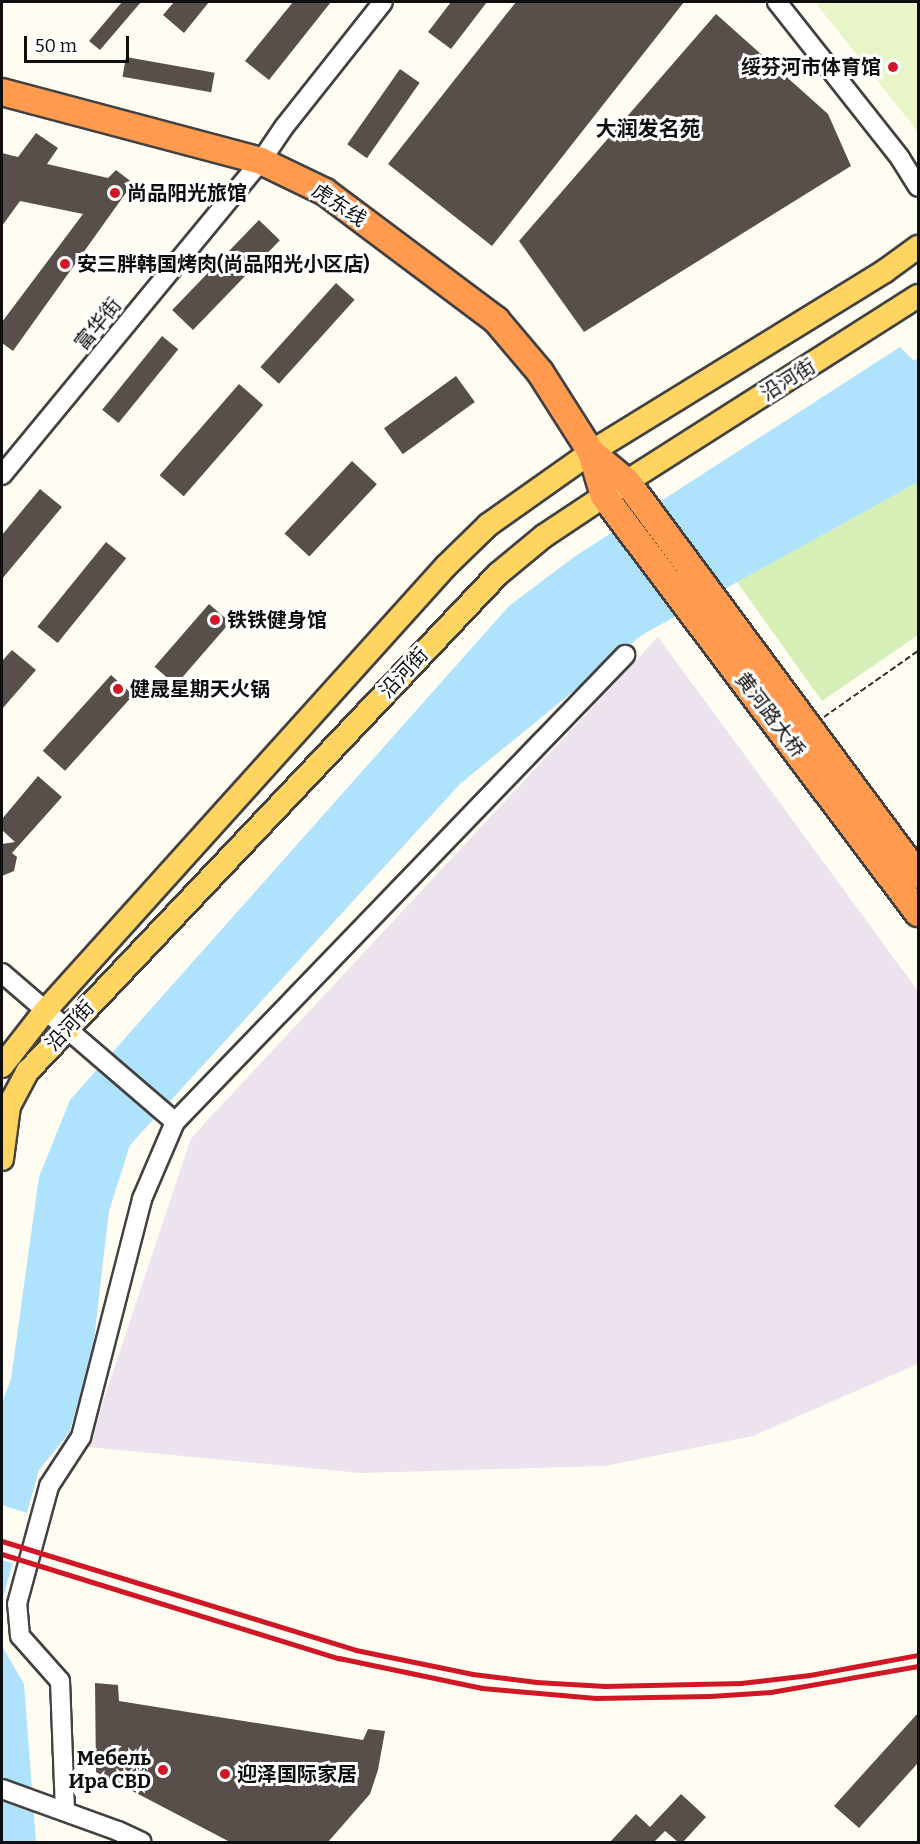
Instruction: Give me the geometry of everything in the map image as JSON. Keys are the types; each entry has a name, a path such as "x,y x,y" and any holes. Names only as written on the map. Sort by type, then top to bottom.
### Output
{"highway":[{"name":"虎东线","path":"2,92 261,161 325,192 496,320 540,372 591,452"},
{"name":"黄河路大桥","path":"591,452 627,482 918,874"},
{"path":"591,452 604,496"},
{"name":"黄河路大桥","path":"604,496 918,913"}],"main road":[{"name":"沿河街","path":"2,1066 45,1011 446,566 488,525 591,452 885,271 918,247"},
{"name":"沿河街","path":"2,1159 9,1106 28,1071 498,574 522,552 604,496 918,296"}],"street":[{"name":"富华街","path":"2,475 261,161 284,127 383,2"},
{"path":"777,2 900,158 918,187"},
{"path":"65,1812 60,1681 20,1636 17,1604 49,1486 81,1437 142,1199 175,1122 625,655"},
{"path":"2,973 175,1122"},
{"path":"2,1789 142,1842"}],"path":[{"path":"809,727 918,651"}],"shaded area":[{"path":"658,637 918,991 918,1364 753,1436 605,1466 361,1473 88,1447 191,1138"}],"green space":[{"name":"绥芬河市体育馆","path":"815,2 918,2 918,132"},
{"path":"918,482 918,635 822,701 737,582"}],"water":[{"path":"900,347 913,360 918,359 918,482 642,635 460,784 130,1145 109,1211 92,1357 69,1433 39,1470 2,1601 2,1403 11,1379 39,1177 70,1100 509,606 574,557"},
{"path":"2,1646 24,1684 36,1842 2,1842"}],"pier":[{"path":"2,1505 30,1514 15,1564 2,1560"}],"building":[{"path":"122,2 141,2 100,50 89,41"},
{"path":"174,2 209,2 184,33 163,15"},
{"path":"293,2 331,2 269,80 245,61"},
{"path":"451,2 487,2 451,49 428,32"},
{"path":"516,2 684,2 492,246 388,164"},
{"path":"716,14 828,114 851,166 584,332 519,241"},
{"path":"126,57 215,73 211,92 123,77"},
{"path":"400,69 420,83 367,158 347,144"},
{"path":"36,133 58,148 47,164 108,178 116,170 133,183 13,351 2,343 2,322 83,214 20,201 2,226 2,153 18,157"},
{"path":"259,220 280,240 193,330 172,310"},
{"path":"336,283 355,300 279,384 260,367"},
{"path":"162,336 178,349 119,423 102,410"},
{"path":"456,376 475,402 403,454 384,428"},
{"path":"239,384 263,405 184,496 160,475"},
{"path":"352,461 377,484 309,557 284,533"},
{"path":"40,489 62,507 2,579 2,535"},
{"path":"106,542 126,558 58,643 37,627"},
{"path":"209,604 230,622 176,685 155,667"},
{"path":"12,650 36,670 2,709 2,661"},
{"path":"111,675 133,695 65,771 43,751"},
{"path":"38,776 62,797 12,853 17,857 14,871 2,876 2,844 15,842 2,830 2,819"},
{"path":"95,1683 118,1685 119,1701 363,1740 368,1729 385,1731 378,1770 370,1794 328,1842 230,1842 96,1772"},
{"path":"918,1713 918,1763 859,1828 834,1806"},
{"path":"681,1794 706,1817 683,1842 678,1842 665,1831 654,1842 610,1842 636,1814 650,1827"}],"railway":[{"path":"2,1541 356,1650 473,1674 536,1682 605,1686 741,1683 810,1675 918,1655"},
{"path":"2,1554 339,1658 482,1688 596,1698 710,1696 771,1692 918,1666"}],"place":[{"name":"绥芬河市体育馆","path":"893,67"},
{"name":"尚品阳光旅馆","path":"115,193"},
{"name":"安三胖韩国烤肉(尚品阳光小区店)","path":"65,264"},
{"name":"铁铁健身馆","path":"215,620"},
{"name":"健晟星期天火锅","path":"118,689"},
{"name":"Мебель Ира CBD","path":"163,1770"},
{"name":"迎泽国际家居","path":"225,1774"}],"district":[{"name":"大润发名苑","path":"648,129"}]}
